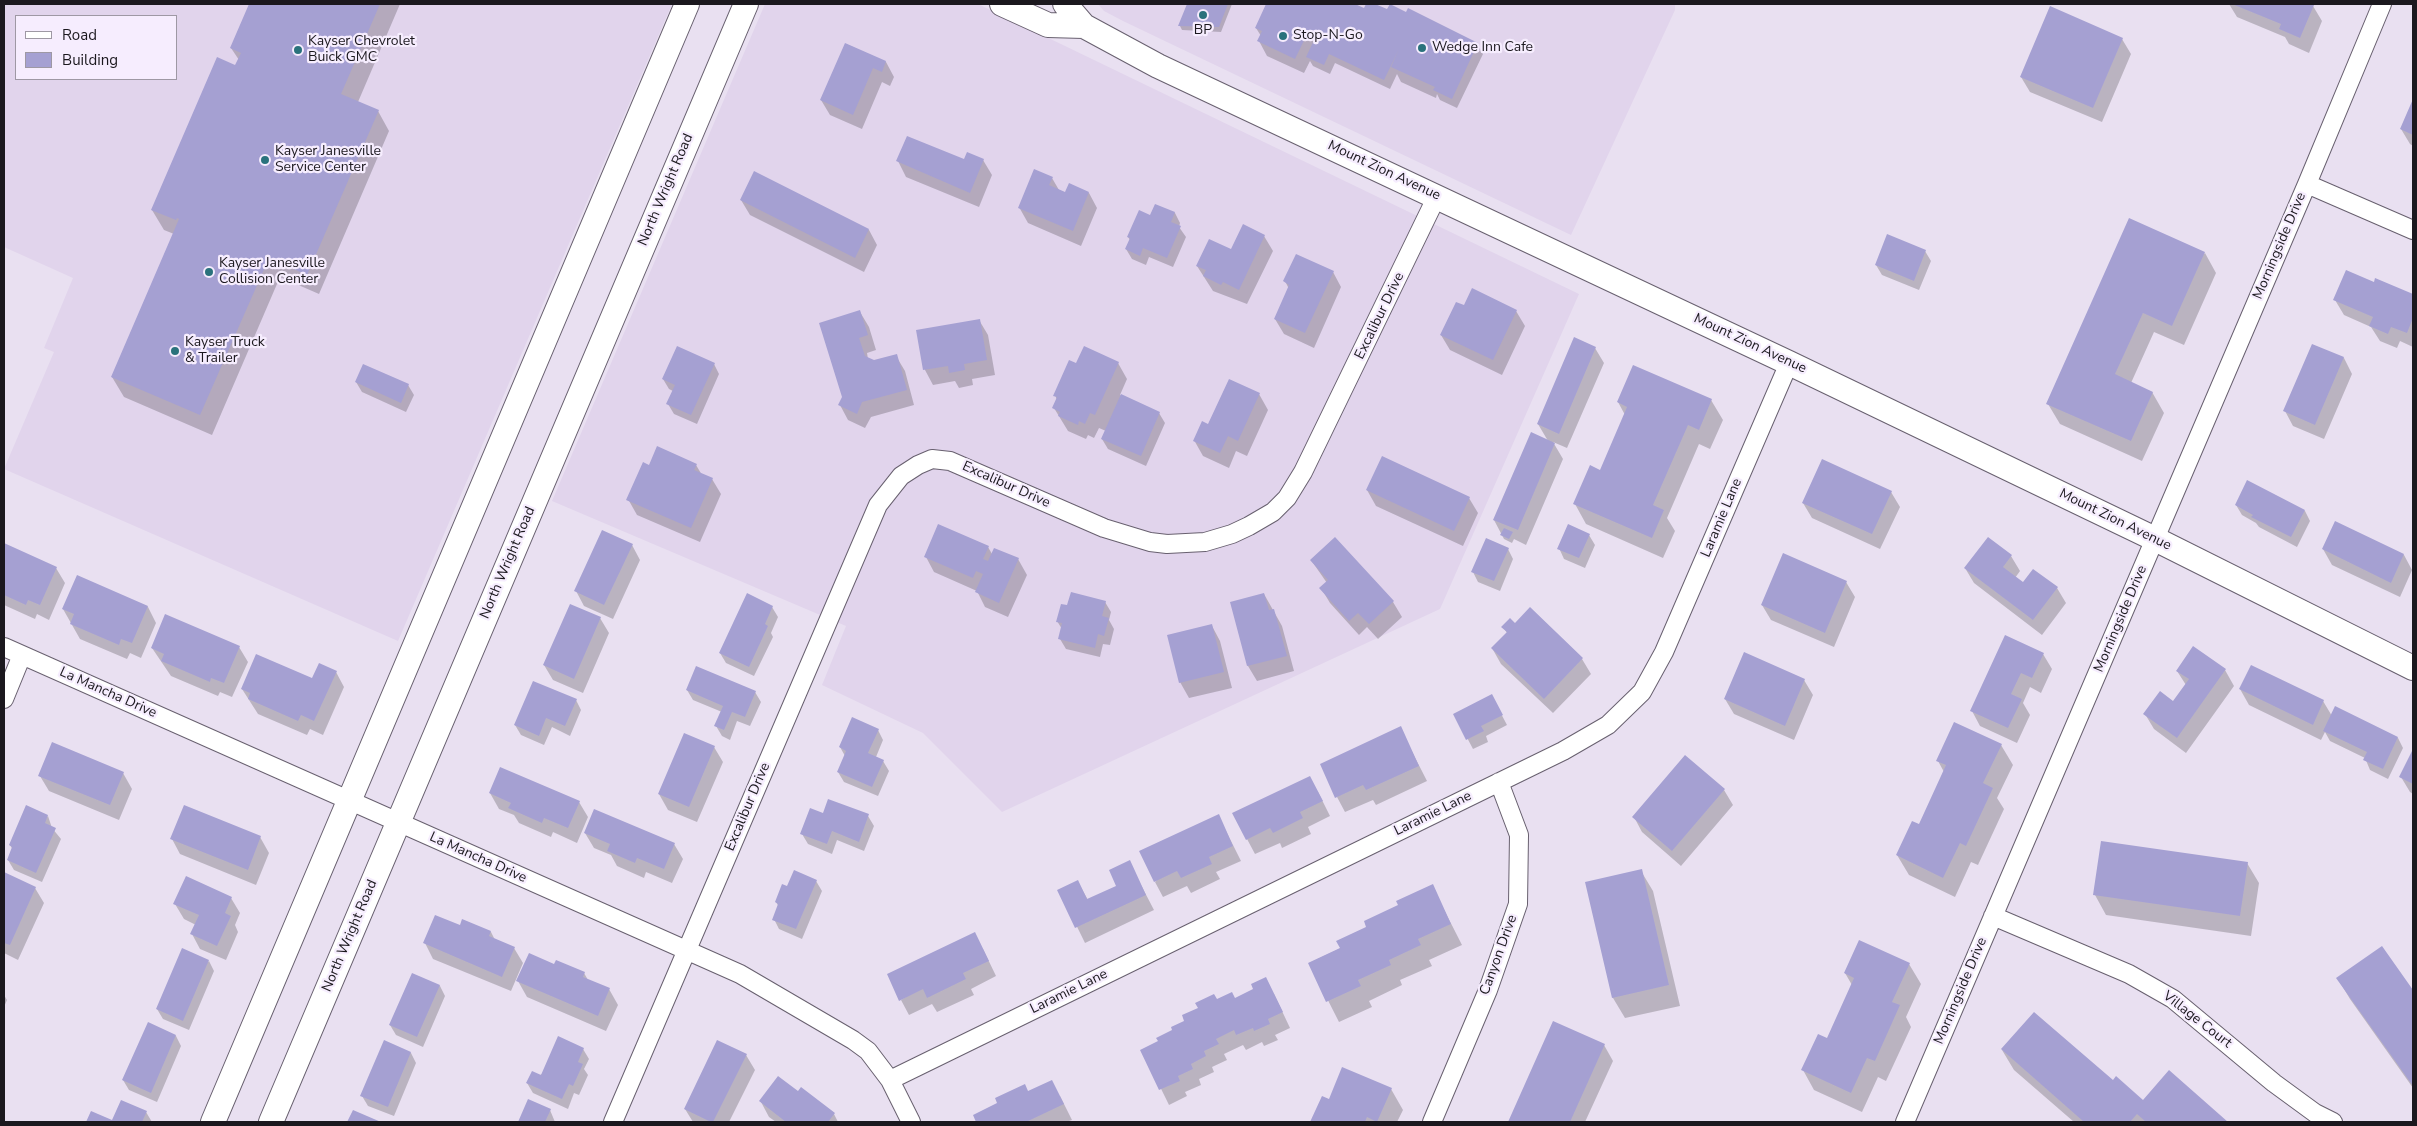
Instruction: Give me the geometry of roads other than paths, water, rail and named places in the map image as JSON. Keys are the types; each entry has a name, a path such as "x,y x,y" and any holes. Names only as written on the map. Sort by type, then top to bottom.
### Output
{"main road":[{"path":"213,1122 686,4"},
{"name":"North Wright Road","path":"271,1122 746,4"},
{"name":"Mount Zion Avenue","path":"1002,4 1048,25 1084,26"},
{"name":"Mount Zion Avenue","path":"1065,4 1084,26 1158,66 1789,363 2155,539 2413,668"}],"street":[{"name":"Morningside Drive","path":"1905,1122 2307,184 2382,4"},
{"path":"2307,184 2413,230"},
{"name":"Excalibur Drive","path":"613,1122 878,505 901,476 918,465 932,460 950,461 1104,528 1150,542 1167,544 1205,542 1226,537 1249,526 1272,512 1287,498 1303,472 1437,196"},
{"name":"Laramie Lane","path":"890,1080 1563,751 1608,725 1642,692 1664,652 1789,363"},
{"name":"La Mancha Drive","path":"4,647 740,974 853,1040 868,1052 890,1080 911,1122"},
{"path":"4,699 22,655"},
{"name":"Canyon Drive","path":"1432,1122 1488,990 1518,904 1519,835 1499,782"},
{"name":"Village Court","path":"1993,916 2129,974 2173,999 2274,1083 2315,1113 2333,1122"}],"place":[{"name":"BP","path":"1203,15"},
{"name":"Stop-N-Go","path":"1283,36"},
{"name":"Wedge Inn Cafe","path":"1422,48"},
{"name":"Kayser Chevrolet Buick GMC","path":"298,50"},
{"name":"Kayser Janesville Service Center","path":"265,160"},
{"name":"Kayser Janesville Collision Center","path":"209,272"},
{"name":"Kayser Truck & Trailer","path":"175,351"}]}
